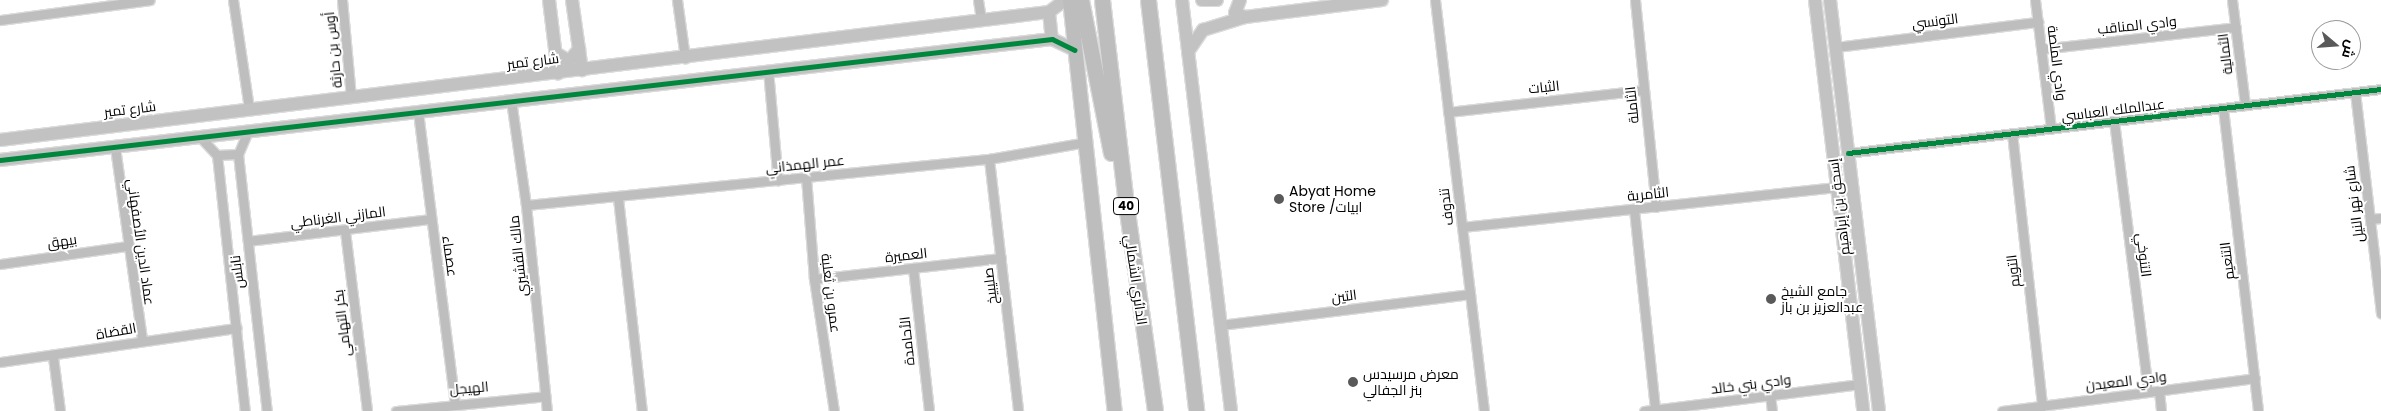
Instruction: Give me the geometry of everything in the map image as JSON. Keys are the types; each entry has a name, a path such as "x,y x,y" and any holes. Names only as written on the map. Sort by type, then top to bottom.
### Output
{"highway":[{"path":"1080,0 1110,149 1125,197"},
{"name":"الدائري الشمالي","path":"1102,0 1125,197 1155,411"},
{"path":"1148,0 1196,411"}],"main road":[{"path":"1070,0 1115,411"}],"street":[{"path":"0,20 150,0"},
{"path":"234,0 249,108"},
{"name":"أوس بن حارثة","path":"342,0 351,97"},
{"path":"549,0 558,73"},
{"path":"572,0 582,70"},
{"path":"678,0 685,58"},
{"path":"978,0 981,20"},
{"path":"1052,39 1049,12 1065,0"},
{"path":"1182,0 1231,411"},
{"path":"1202,0 1217,0"},
{"path":"1240,0 1235,14 1245,17"},
{"path":"1188,52 1202,30 1245,17 1382,0"},
{"name":"تندوف","path":"1435,0 1484,411"},
{"name":"الثاملة","path":"1635,0 1656,207"},
{"name":"إسحق بن إبراهيم","path":"1815,0 1863,411"},
{"name":"إسحق بن إبراهيم","path":"1830,0 1878,411"},
{"name":"وادي الملصة","path":"2035,0 2051,129"},
{"name":"الثمالية","path":"2232,0 2245,106"},
{"name":"شارع تمير","path":"0,140 249,108 632,65 1049,12"},
{"name":"التونسي","path":"1836,47 2038,22"},
{"name":"وادي المناقب","path":"2041,49 2236,27"},
{"path":"0,160 201,138 768,70 1052,39 1075,50"},
{"path":"556,53 569,61 578,49"},
{"path":"632,65 634,86"},
{"path":"614,67 616,88"},
{"path":"768,70 778,181"},
{"name":"عبدالملك العباسي","path":"1848,153 2381,89"},
{"name":"الثبات","path":"1448,112 1644,90"},
{"name":"شارع نهر النيل","path":"2355,92 2381,313"},
{"name":"مالك القشيري","path":"511,100 526,204 547,411"},
{"name":"التنعيم","path":"2223,108 2258,411"},
{"name":"عصماء","path":"418,112 455,403"},
{"name":"التنوخي","path":"2114,121 2148,392"},
{"path":"201,138 217,155 238,154 248,131"},
{"name":"التويم","path":"2012,133 2042,406"},
{"path":"38,136 40,155"},
{"name":"عمر الهمذاني","path":"526,204 618,198 990,159 1086,142"},
{"name":"عماد الدين الأصفهاني","path":"115,147 127,246 142,340"},
{"name":"نابلس","path":"238,154 267,411"},
{"name":"نابلس","path":"217,155 245,411"},
{"name":"صليبيخ","path":"990,159 1018,411"},
{"name":"عمرو بن ثعلبة","path":"806,177 814,279 834,411"},
{"name":"الثامرية","path":"1462,228 1837,187"},
{"path":"618,198 642,411"},
{"path":"1634,209 1655,410"},
{"path":"2370,219 2381,218"},
{"name":"المازني الغرناطي","path":"248,241 345,231 431,219"},
{"name":"بكر التهامي","path":"345,231 367,411"},
{"name":"بيهق","path":"0,264 127,246"},
{"name":"العميرة","path":"814,279 1001,258"},
{"name":"الأحامدة","path":"913,268 929,411"},
{"name":"التين","path":"1221,325 1470,294"},
{"name":"القضاة","path":"0,362 53,357 142,340 237,328"},
{"path":"53,357 60,411"},
{"name":"وادي المعيدن","path":"2002,411 2255,378"},
{"name":"وادي بني خالد","path":"1644,411 1677,409 1860,384"},
{"path":"2158,390 2161,411"},
{"path":"1770,395 1772,411"},
{"name":"الهيجل","path":"396,411 455,403 545,396"}],"cycle path":[{"path":"0,160 1052,39 1075,50"},
{"path":"1848,153 2381,89"}],"place":[{"name":"Abyat Home Store /ابيات","path":"1279,199"},
{"name":"جامع الشيخ عبدالعزيز بن باز","path":"1771,299"},
{"name":"معرض مرسيدس بنز الجفالي","path":"1353,382"}]}
